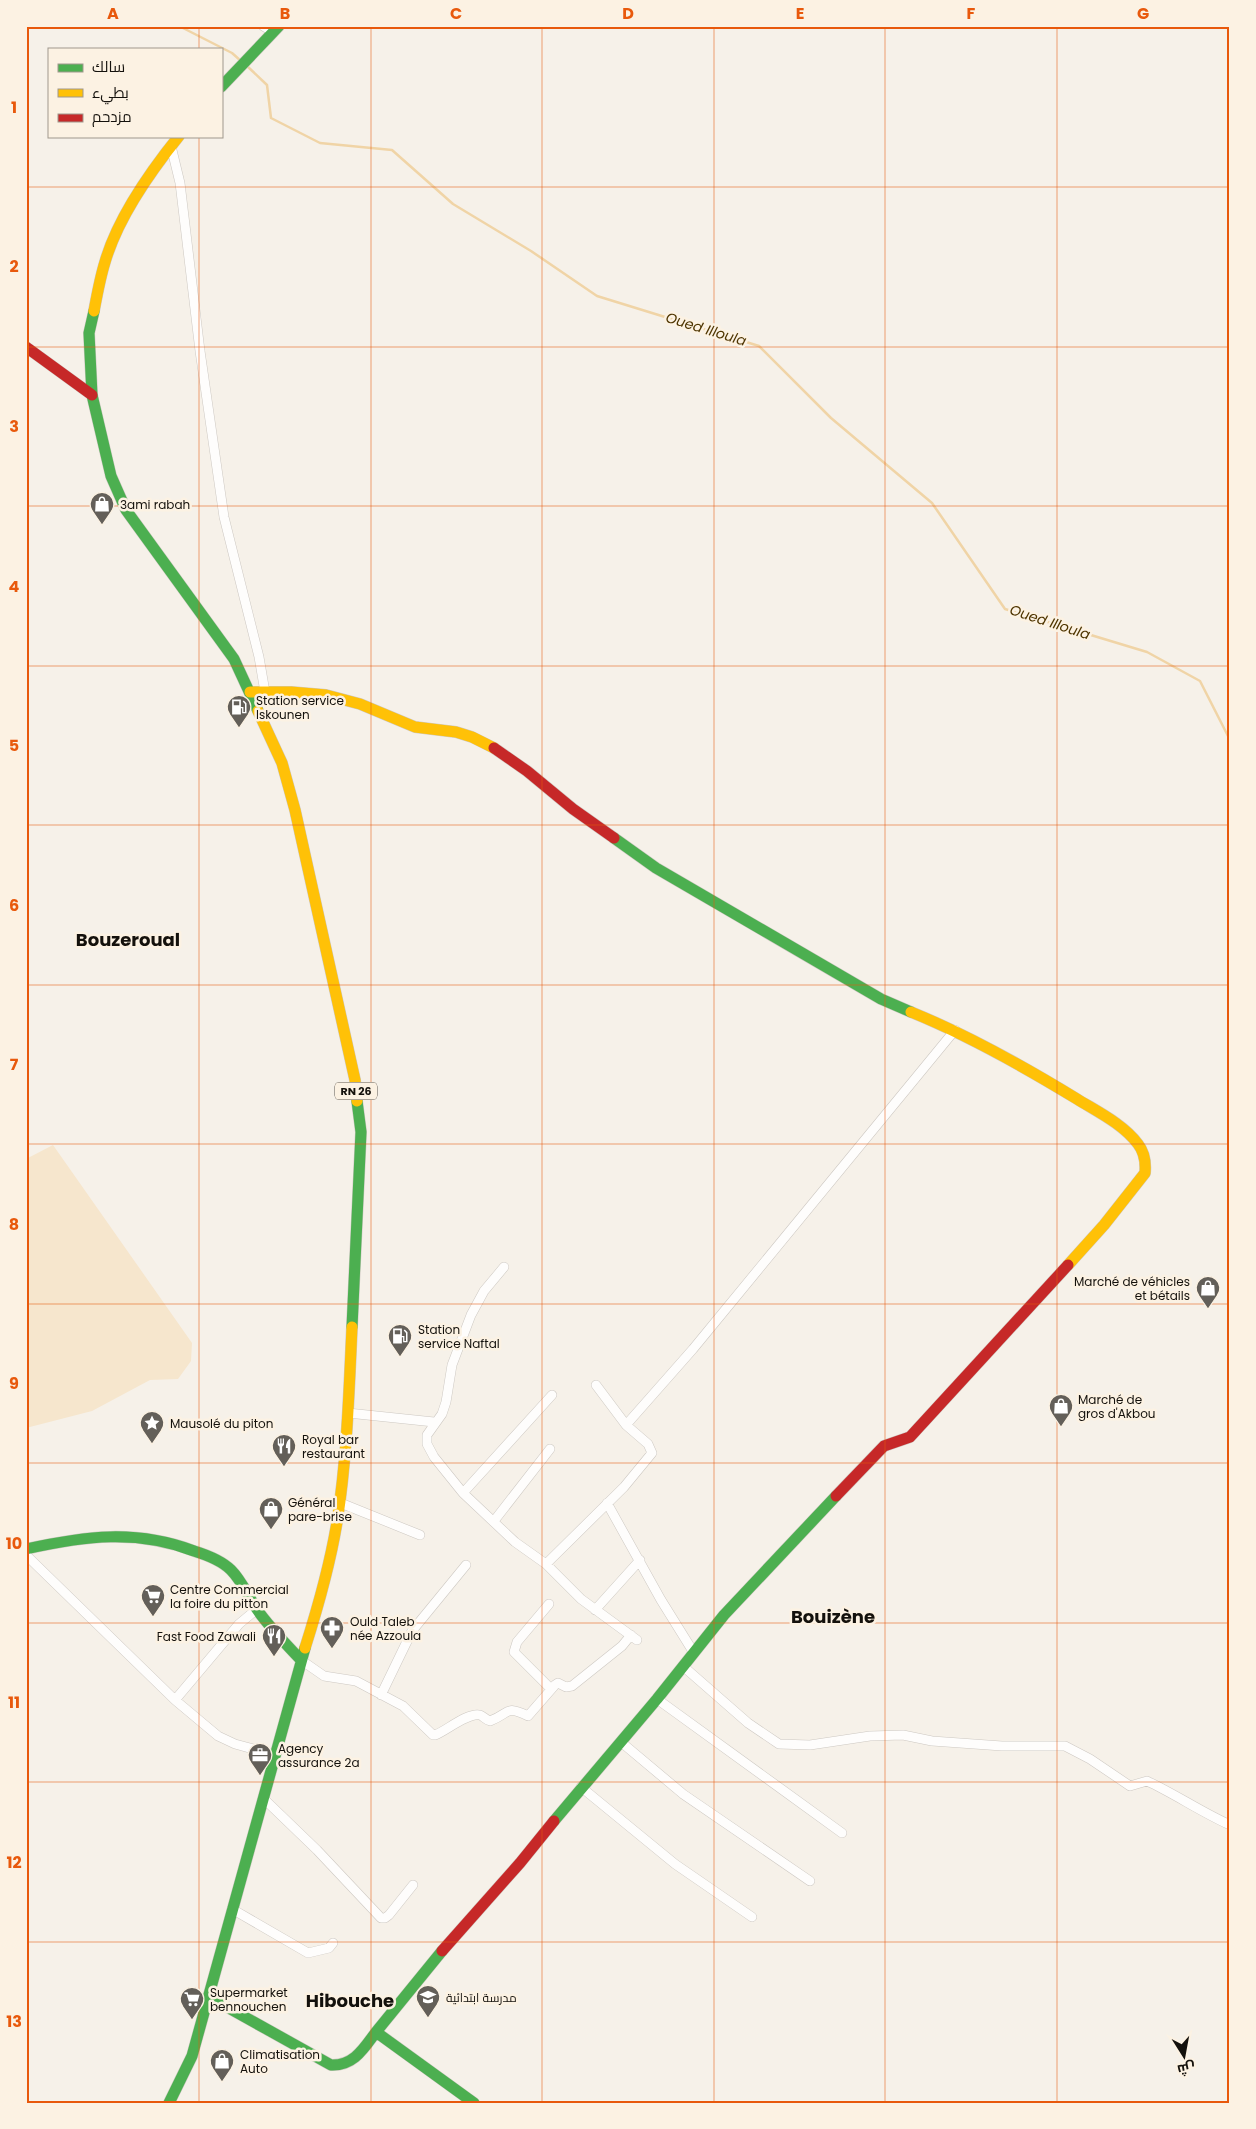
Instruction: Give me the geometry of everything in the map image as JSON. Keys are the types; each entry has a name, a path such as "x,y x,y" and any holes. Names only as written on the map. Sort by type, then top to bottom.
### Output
{"street":[{"path":"222,86 270,31"},
{"name":"RN 26","path":"169,2103 192,2056 301,1660 323,1591 336,1522 348,1414 361,1132 355,1080 295,810 282,763 234,659 126,510 112,476 92,396 89,333 105,261 128,209 159,161 177,138"},
{"path":"171,146 180,183 200,352 224,517 259,657 265,692"},
{"path":"26,347 92,396"},
{"path":"209,1997 331,2065 339,2067 352,2061 436,1958 520,1863 581,1787 684,1667 724,1615 884,1446 910,1437 1104,1225 1145,1173 1146,1164 1144,1154 1138,1144 1128,1134 1052,1083 954,1030 901,1010 656,868 572,809 513,761 472,737 456,732 415,726 360,704 326,696 291,692 250,692"},
{"path":"626,1426 693,1349 954,1030"},
{"path":"26,1549 68,1539 123,1534 158,1538 179,1544 221,1562 232,1571 256,1609 301,1660 324,1676 356,1681 403,1706 433,1735 475,1715 490,1721 509,1710 513,1710 528,1716 558,1683 566,1688 572,1686 634,1638 581,1599 546,1564 515,1542 463,1493 434,1456 428,1444 427,1435 434,1422 442,1414 446,1402 452,1366 471,1315 484,1291 504,1267"},
{"path":"546,1564 624,1487 652,1453 648,1444 626,1426 596,1385"},
{"path":"463,1493 552,1395"},
{"path":"348,1414 434,1422"},
{"path":"494,1521 550,1449"},
{"path":"338,1502 420,1535"},
{"path":"608,1503 661,1600 694,1653"},
{"path":"26,1555 175,1700 218,1736 235,1744 275,1755"},
{"path":"596,1610 640,1560"},
{"path":"381,1695 412,1631 466,1565"},
{"path":"549,1604 517,1642 514,1652 551,1689"},
{"path":"175,1700 239,1624 256,1609"},
{"path":"684,1667 748,1723 780,1744 810,1745 870,1736 903,1735 932,1741 1002,1746 1065,1746 1090,1759 1130,1786 1147,1781 1173,1794 1206,1815 1230,1825"},
{"path":"657,1699 842,1833"},
{"path":"621,1742 683,1794 810,1881"},
{"path":"581,1787 675,1864 752,1917"},
{"path":"263,1798 317,1850 381,1918 390,1916 413,1885"},
{"path":"232,1908 308,1953 329,1948 333,1943"},
{"path":"376,2032 474,2103"}],"shaded area":[{"path":"53,1145 192,1343 191,1361 178,1379 150,1380 92,1411 26,1428 26,1159"}],"waterway":[{"name":"Oued Illoula","path":"26,27 66,26"},
{"name":"Oued Illoula","path":"179,26 232,53 241,61"},
{"name":"Oued Illoula","path":"247,66 267,85 271,118 320,143 392,150 453,204 531,251 597,296 759,346 831,418 932,503 1005,609 1147,652 1200,681 1230,740"}],"traffic: fast":[{"path":"222,86 279,26"},
{"path":"94,311 89,333 92,395 111,476 126,510 234,659 258,711"},
{"path":"614,838 656,868 881,999 911,1012"},
{"path":"352,1327 361,1132 357,1101"},
{"path":"554,1821 657,1699 724,1615 836,1496"},
{"path":"26,1549 90,1538 131,1537 173,1544 209,1556 223,1563 235,1574 261,1615 301,1660"},
{"path":"169,2103 192,2056 305,1648"},
{"path":"376,2032 442,1951"},
{"path":"209,1997 331,2065 346,2063 358,2055 376,2032 474,2103"}],"traffic: slow":[{"path":"94,311 103,268 118,228 146,180 177,138"},
{"path":"250,692 291,692 326,695 360,704 415,727 456,732 472,737 494,748"},
{"path":"258,711 282,763 295,810 355,1080 357,1101"},
{"path":"911,1012 975,1041 1057,1087 1118,1124 1140,1147 1144,1158 1145,1173 1104,1225 1068,1265"},
{"path":"305,1648 323,1586 337,1522 349,1400 352,1327"}],"traffic: jam":[{"path":"26,347 92,395"},
{"path":"494,748 614,838"},
{"path":"836,1496 884,1446 910,1437 1068,1265"},
{"path":"442,1951 520,1863 554,1821"}],"place":[{"name":"3ami rabah","path":"102,525"},
{"name":"Station service Iskounen","path":"239,728"},
{"name":"Marché de véhicles et bétails","path":"1208,1309"},
{"name":"Station service Naftal","path":"400,1357"},
{"name":"Marché de gros d'Akbou","path":"1061,1427"},
{"name":"Mausolé du piton","path":"152,1444"},
{"name":"Royal bar restaurant","path":"284,1467"},
{"name":"Général pare-brise","path":"271,1530"},
{"name":"Centre Commercial la foire du pitton","path":"153,1617"},
{"name":"Ould Taleb née Azzoula","path":"332,1649"},
{"name":"Fast Food Zawali","path":"274,1657"},
{"name":"Agency assurance 2a","path":"260,1776"},
{"name":"مدرسة ابتدائية","path":"428,2018"},
{"name":"Supermarket bennouchen","path":"192,2020"},
{"name":"Climatisation Auto","path":"222,2082"}],"district":[{"name":"Bouzeroual","path":"128,939"},
{"name":"Bouizène","path":"833,1616"},
{"name":"Hibouche","path":"350,2000"}]}
